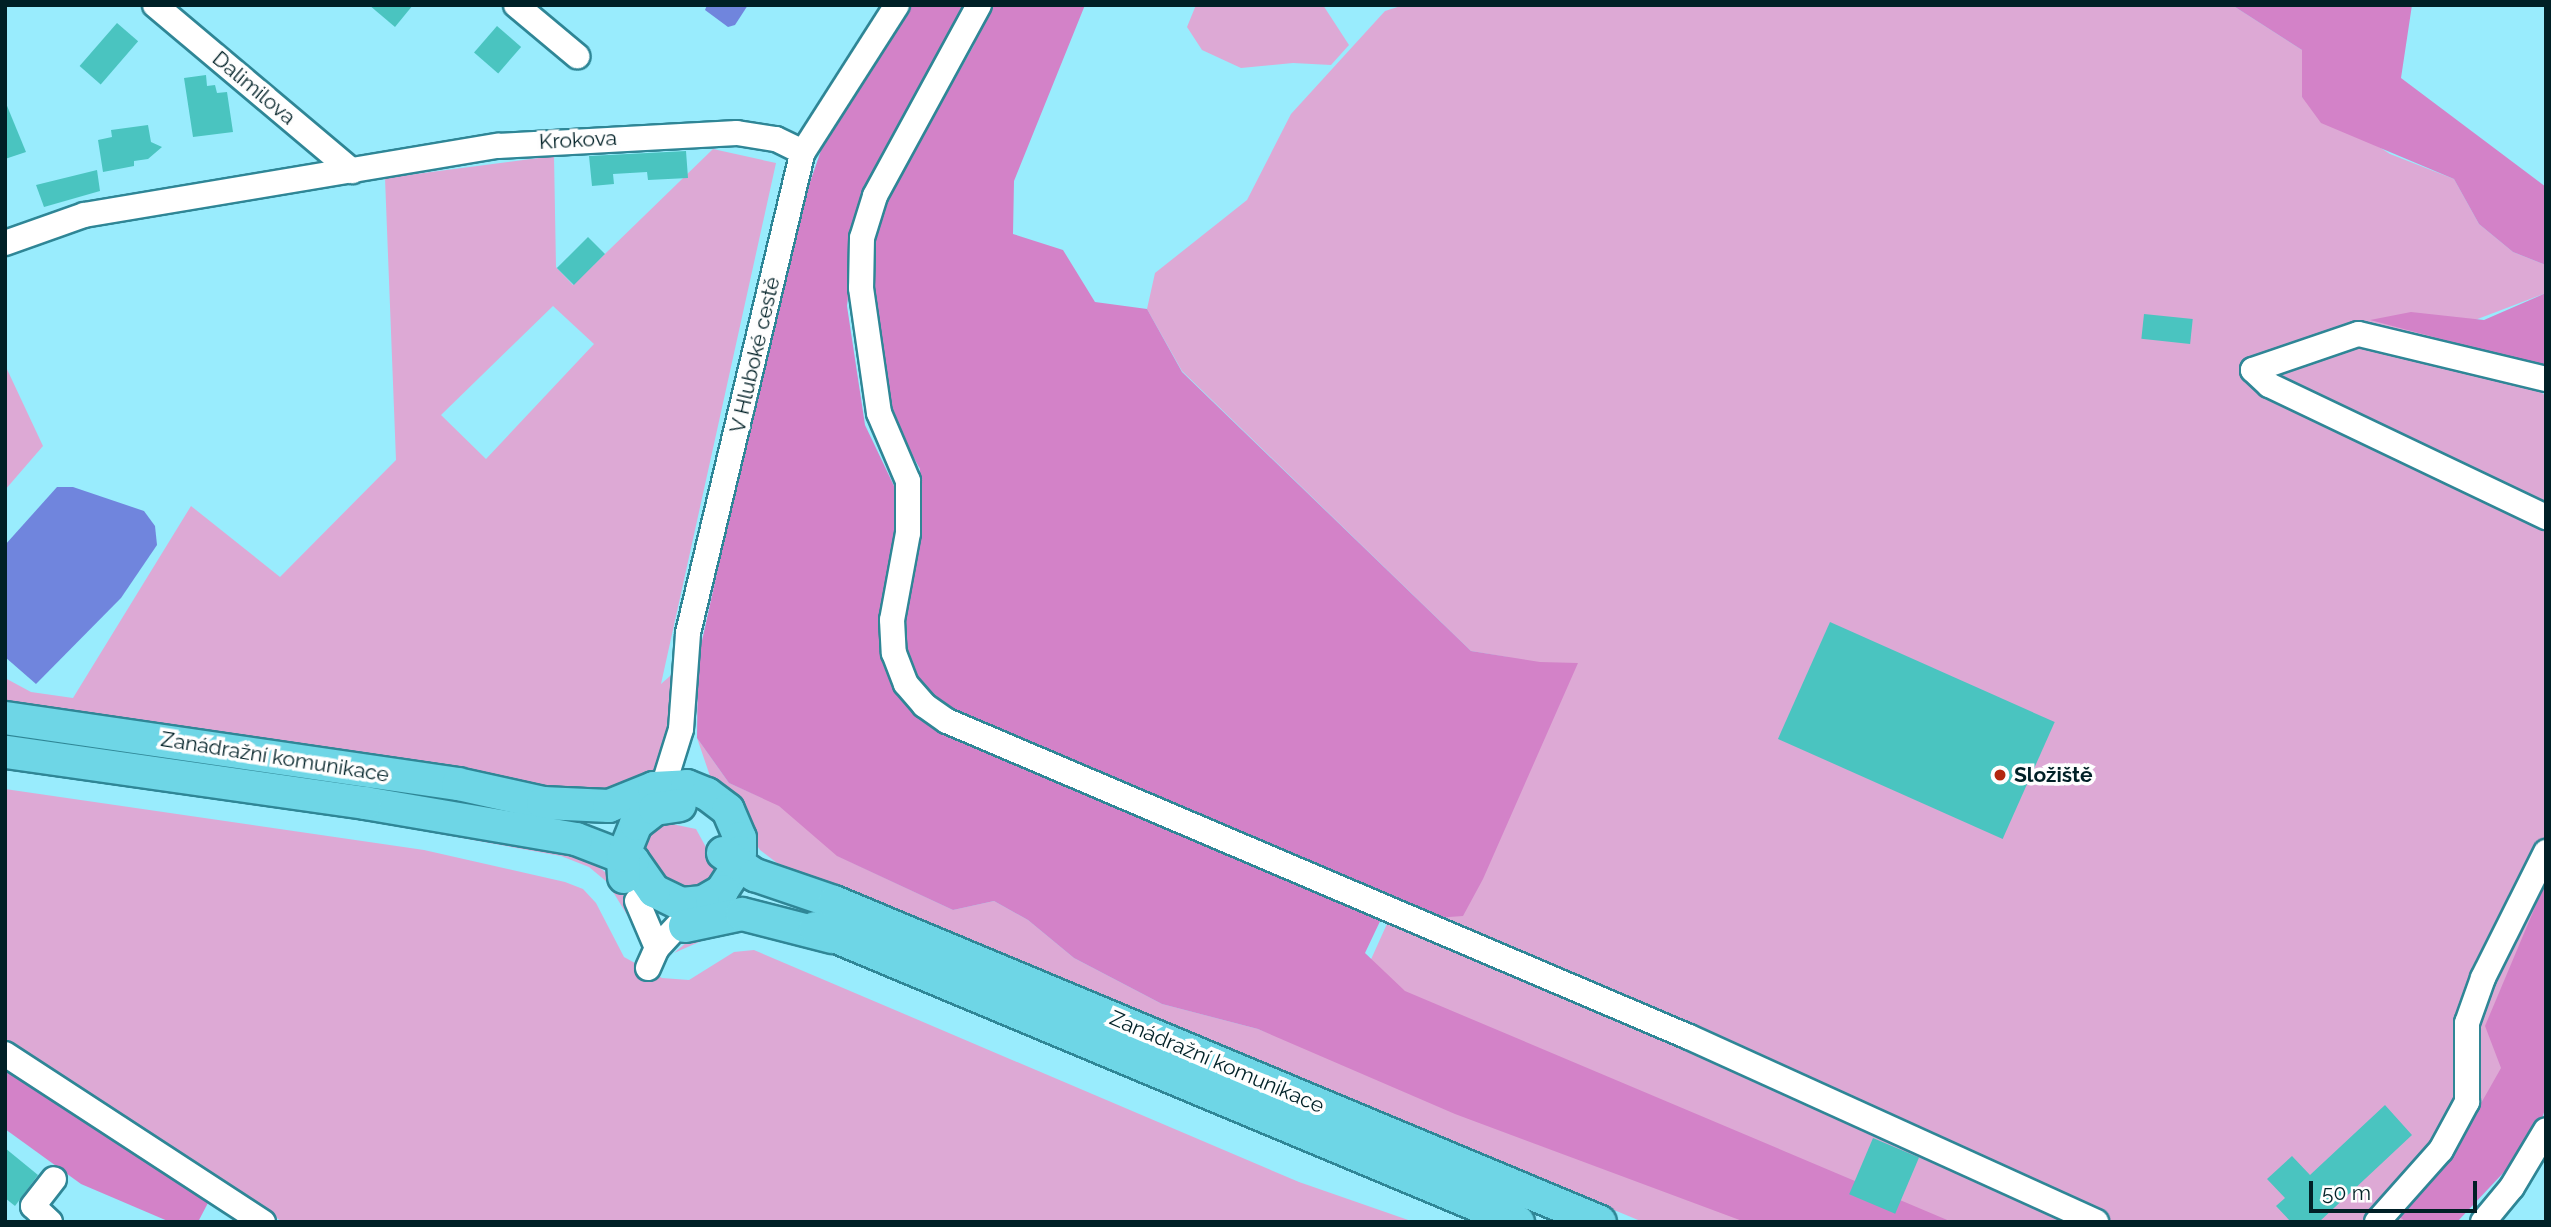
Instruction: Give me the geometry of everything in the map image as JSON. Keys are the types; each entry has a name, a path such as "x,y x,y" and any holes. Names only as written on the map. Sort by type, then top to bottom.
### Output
{"main road":[{"name":"Zanádražní komunikace","path":"5,718 458,784 543,803 612,826 655,804"},
{"name":"Zanádražní komunikace","path":"5,752 576,839 623,865 638,865 660,896 681,904 732,894 751,899 832,937 1518,1222"},
{"path":"661,947 657,918 637,901 623,865 631,832 655,804 708,794 727,810 739,852 708,900"},
{"path":"655,804 681,805 701,813 718,833 723,853 739,852"},
{"name":"Zanádražní komunikace","path":"739,852 834,902 1600,1222"},
{"name":"Zanádražní komunikace","path":"661,947 742,914 832,937"}],"street":[{"name":"Dalimilova","path":"155,5 352,171"},
{"path":"516,5 577,56"},
{"name":"V Hluboké cestě","path":"655,804 681,729 688,633 803,152 897,5"},
{"path":"979,5 875,196 862,238 861,288 879,413 908,481 908,533 892,620 894,653 906,684 924,705 947,721 1676,1032 2096,1222"},
{"name":"Krokova","path":"5,243 84,215 352,171 410,157 498,146 737,133 776,139 803,152"},
{"path":"2546,379 2358,334 2253,370 2269,385 2546,517"},
{"name":"V Hluboké cestě","path":"681,729 697,778 708,794"},
{"path":"2377,1222 2441,1150 2467,1102 2467,1023 2483,978 2546,852"},
{"path":"661,947 708,900"},
{"path":"5,1054 263,1222"},
{"path":"2483,1222 2512,1187 2546,1130"},
{"path":"50,1222 33,1206 54,1179"}],"shaded area":[{"path":"909,5 964,5 957,31 858,209 847,306 865,425 895,488 896,536 879,649 898,695 945,733 1383,915 1365,953 1405,991 1952,1222 1745,1222 1455,1114 1258,1029 1162,1004 1074,958 1028,920 994,901 953,910 837,856 779,806 729,783 697,738 698,659 790,240 826,136"},
{"path":"991,5 1085,5 1014,181 1013,234 1063,250 1095,302 1147,309 1182,372 1471,651 1540,662 1578,663 1483,879 1463,916 1435,918 972,723 935,701 912,672 902,627 921,517 920,469 895,424 888,398 874,307 876,237 882,208 973,47"},
{"path":"1196,5 1323,5 1349,45 1331,65 1293,63 1241,68 1202,50 1187,27"},
{"name":"Složiště","path":"1404,5 2232,5 2302,50 2302,97 2390,154 2454,179 2479,224 2513,252 2546,265 2546,293 2475,320 2546,397 2546,1049 2442,1222 1643,1222 777,863 760,850 710,776 697,738 729,783 779,805 838,856 953,910 994,901 1028,920 1074,958 1162,1004 1258,1029 1328,1055 1507,657 1471,651 1182,371 1147,309 1155,273 1247,200 1291,114 1385,11"},
{"path":"2232,5 2412,5 2401,78 2546,187 2546,265 2513,252 2479,224 2454,179 2321,123 2302,97 2302,50"},
{"path":"713,149 776,163 661,684 679,668 662,773 629,792 578,796 5,705 5,678 31,692 73,698 191,506 280,577 396,460 385,178 554,156 556,267 573,285","holes":["553,306 594,344 486,459 441,415"]},
{"path":"2546,293 2546,367 2370,320 2411,312 2484,320"},
{"path":"5,365 43,446 5,490"},
{"path":"5,765 214,793 553,851 593,863 613,878 637,915 643,941 607,882 589,867 561,856 346,817 5,770"},
{"path":"5,789 424,850 565,882 583,889 596,903 624,957 662,978 689,980 734,952 754,950 1299,1182 1414,1222 283,1222 5,1047"},
{"path":"667,823 696,829 719,871 703,886 681,888 671,883 640,852 649,835"},
{"path":"2546,881 2546,1106 2540,1125 2506,1170 2457,1222 2406,1222 2397,1215 2467,1128 2501,1068 2485,1026"},
{"path":"736,923 788,932 1486,1222 768,929 744,926 722,932 674,953 693,937"},
{"path":"5,1066 210,1199 198,1222 170,1222 81,1184 5,1129"}],"water":[{"path":"707,5 748,5 735,25 728,27 705,10"},
{"path":"57,487 73,487 144,511 155,526 157,545 121,598 36,684 5,657 5,545"}],"building":[{"path":"369,5 413,5 395,27"},
{"path":"117,23 138,41 101,84 80,66"},
{"path":"497,26 521,47 498,73 474,52"},
{"path":"206,75 207,86 215,85 217,93 227,92 233,132 193,137 184,78"},
{"path":"5,101 26,152 5,159"},
{"path":"148,125 151,142 162,147 148,159 134,161 134,166 103,172 98,140 112,137 111,130"},
{"path":"686,151 688,178 648,180 647,172 613,174 614,184 592,186 589,156"},
{"path":"97,170 100,191 44,207 36,185"},
{"path":"588,237 605,254 574,285 557,268"},
{"path":"2144,314 2193,319 2190,344 2141,339"},
{"path":"1830,622 2055,722 2003,839 1778,739"},
{"path":"2385,1105 2412,1135 2319,1222 2291,1222 2276,1206 2285,1198 2267,1179 2292,1156 2310,1175"},
{"path":"1873,1138 1919,1158 1895,1214 1849,1194"},
{"path":"5,1148 38,1175 15,1206 5,1198"}],"place":[{"name":"Složiště","path":"2000,775"}]}
